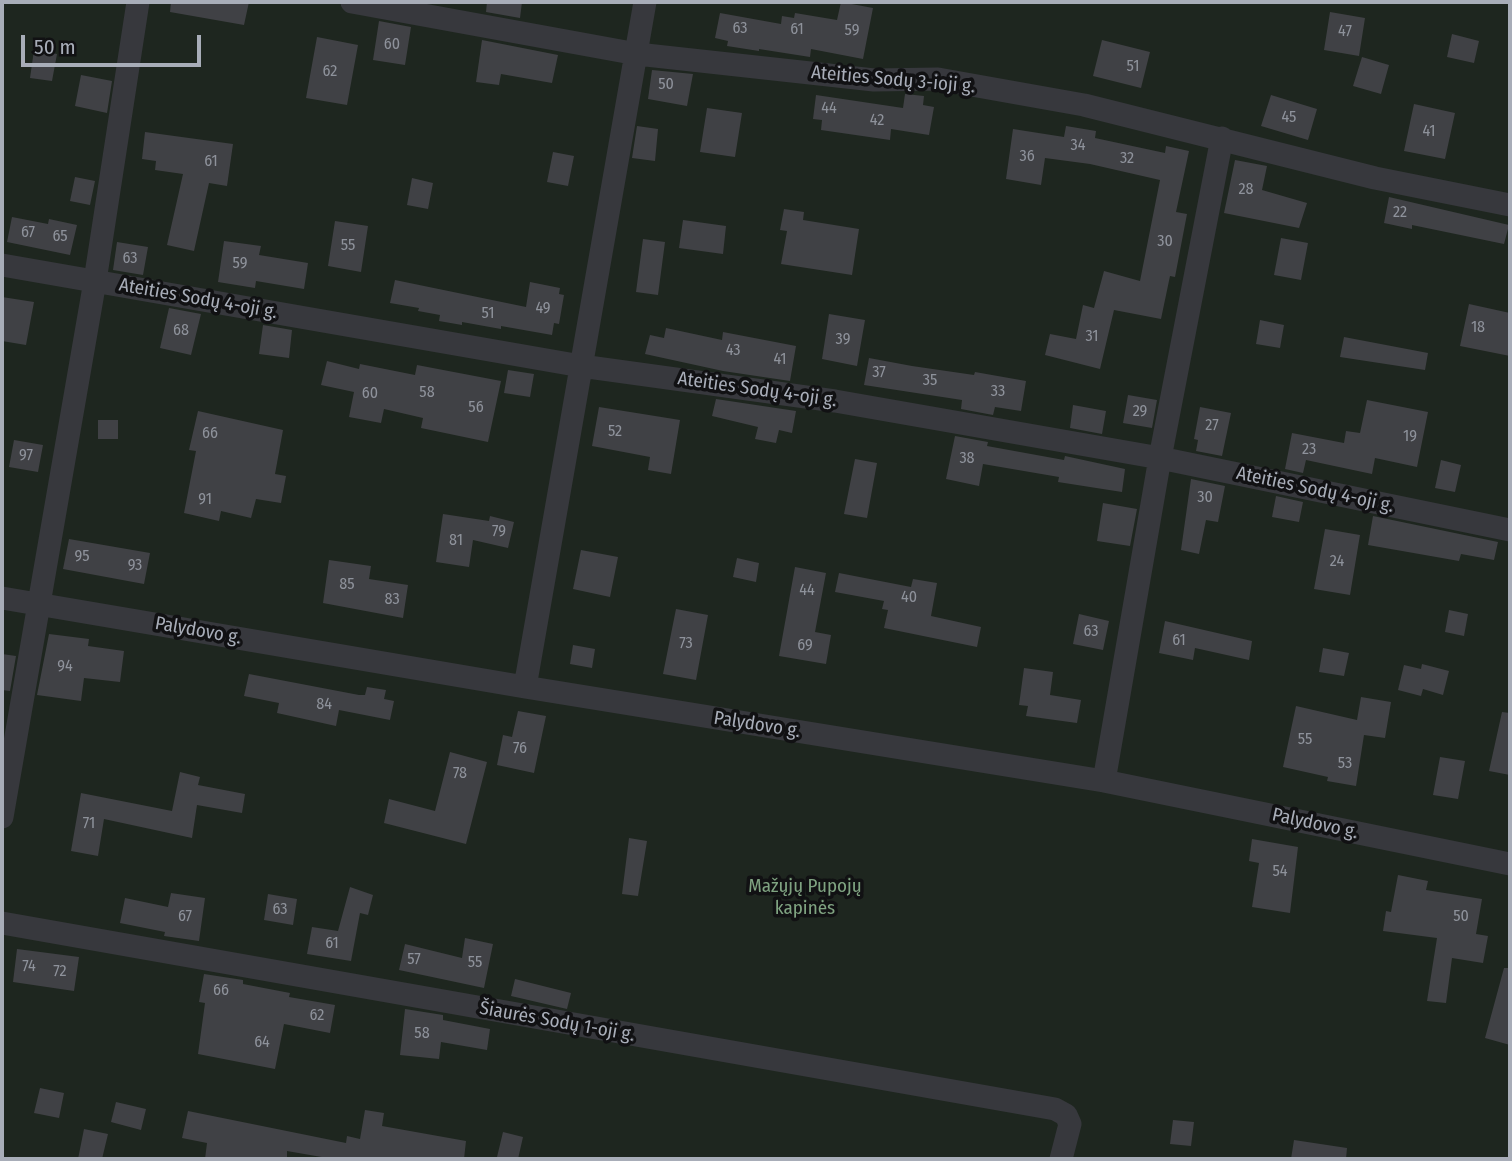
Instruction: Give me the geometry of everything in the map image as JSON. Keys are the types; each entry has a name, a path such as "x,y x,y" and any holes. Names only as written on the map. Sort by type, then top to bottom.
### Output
{"street":[{"path":"2,817 95,281 138,2"},
{"name":"Ateities Sodų 3-ioji g.","path":"352,2 637,54 874,80 938,79 1084,105 1375,178 1510,205"},
{"path":"525,687 645,2"},
{"path":"1104,781 1160,458 1222,138"},
{"name":"Ateities Sodų 4-oji g.","path":"2,265 581,366 835,401 1160,458 1510,530"},
{"name":"Palydovo g.","path":"2,598 525,687 1104,781 1510,864"},
{"name":"Šiaurės Sodų 1-oji g.","path":"2,923 1055,1110 1066,1115 1070,1124 1061,1159"}],"green space":[{"name":"Mažųjų Pupojų kapinės","path":"2,2 1510,2 1510,1159 2,1159"}],"building":[{"path":"171,2 249,2 244,25 170,12"},
{"path":"487,2 522,2 520,18 486,12"},
{"path":"841,2 873,8 863,59 811,49 810,57 759,51 727,46 728,41 715,38 720,13 781,24 782,16 794,18 795,13 837,20"},
{"path":"1330,12 1365,18 1359,56 1324,50"},
{"path":"379,21 411,27 405,65 373,60"},
{"path":"1452,34 1479,41 1474,63 1447,57"},
{"path":"317,37 358,45 347,105 306,98"},
{"path":"482,40 558,55 552,83 501,74 499,85 476,82"},
{"path":"1102,40 1150,52 1141,88 1093,76"},
{"path":"34,50 57,54 52,81 30,78"},
{"path":"1362,57 1389,65 1381,94 1353,86"},
{"path":"652,70 693,74 687,106 648,99"},
{"path":"81,75 112,81 107,113 75,106"},
{"path":"905,94 924,96 923,105 934,107 929,135 891,129 890,140 821,130 822,120 813,119 816,95 903,108"},
{"path":"1271,95 1317,109 1308,140 1261,126"},
{"path":"1414,104 1455,113 1445,159 1404,151"},
{"path":"707,108 742,113 735,157 700,152"},
{"path":"637,126 658,129 655,161 632,158"},
{"path":"1066,126 1096,131 1095,138 1165,153 1166,146 1189,151 1176,212 1187,214 1175,277 1170,276 1161,319 1114,310 1100,369 1045,355 1050,334 1076,339 1083,305 1094,308 1104,271 1140,281 1160,180 1090,164 1045,158 1041,185 1006,179 1013,129 1064,137"},
{"path":"145,132 233,144 227,186 209,183 194,251 167,245 183,174 155,170 156,161 142,159"},
{"path":"553,152 574,156 568,186 547,182"},
{"path":"1235,160 1267,166 1262,190 1307,203 1299,228 1224,213"},
{"path":"75,177 95,181 90,205 70,201"},
{"path":"412,178 433,183 428,209 407,205"},
{"path":"1389,197 1509,225 1504,244 1412,225 1412,229 1384,223"},
{"path":"784,209 804,212 803,220 859,229 852,275 781,264 787,231 780,230"},
{"path":"12,217 48,224 49,219 77,225 70,255 7,242"},
{"path":"683,220 726,226 723,254 679,248"},
{"path":"335,221 368,226 361,272 328,266"},
{"path":"1281,238 1308,243 1301,280 1274,275"},
{"path":"643,239 665,242 658,295 636,292"},
{"path":"224,241 261,246 259,255 308,263 304,289 256,281 255,288 218,282"},
{"path":"117,242 148,247 143,275 113,270"},
{"path":"395,280 526,307 530,282 560,288 559,294 564,295 559,324 554,323 552,335 501,326 501,329 439,321 440,315 390,303"},
{"path":"2,297 34,302 26,345 2,341"},
{"path":"1469,304 1510,313 1510,356 1460,346"},
{"path":"169,308 201,314 191,355 160,348"},
{"path":"829,314 865,320 857,366 822,359"},
{"path":"1260,320 1284,325 1280,348 1256,344"},
{"path":"263,325 292,330 289,358 259,354"},
{"path":"666,328 722,340 723,332 796,346 790,381 723,371 645,354 650,335 664,338"},
{"path":"1344,337 1428,353 1425,370 1340,357"},
{"path":"869,358 1026,381 1021,411 995,407 993,415 961,409 962,400 864,385"},
{"path":"327,361 359,369 360,364 415,375 417,365 501,381 488,442 421,428 423,418 384,409 381,423 349,417 354,392 321,385"},
{"path":"508,370 534,374 530,397 504,393"},
{"path":"1128,395 1157,400 1152,428 1123,423"},
{"path":"716,399 796,411 792,433 779,430 776,443 755,439 758,427 712,416"},
{"path":"1367,400 1428,412 1417,467 1375,458 1372,474 1306,460 1303,473 1285,469 1292,433 1344,443 1346,431 1360,433"},
{"path":"1073,405 1106,411 1102,434 1070,428"},
{"path":"599,407 680,420 671,474 648,470 650,457 592,446"},
{"path":"1200,407 1231,413 1222,456 1196,451 1198,440 1194,439"},
{"path":"198,411 283,430 275,474 286,476 281,503 256,499 251,518 221,511 219,521 184,513 196,451 189,450"},
{"path":"98,420 118,420 118,439 98,439"},
{"path":"955,436 988,442 987,446 1064,460 1065,456 1125,469 1122,492 1058,482 1059,477 983,464 979,486 946,479"},
{"path":"14,440 43,445 38,472 9,467"},
{"path":"855,459 877,463 867,518 844,514"},
{"path":"1441,460 1461,465 1455,492 1435,488"},
{"path":"1191,479 1225,486 1218,522 1206,520 1199,554 1181,550"},
{"path":"1276,496 1303,502 1299,522 1272,517"},
{"path":"1103,503 1137,509 1130,546 1097,541"},
{"path":"443,514 489,521 490,516 514,522 508,548 473,540 469,567 436,562"},
{"path":"1373,516 1498,542 1494,560 1461,554 1459,561 1368,545"},
{"path":"1325,529 1360,535 1350,595 1314,589"},
{"path":"69,539 150,553 144,584 63,569"},
{"path":"581,550 618,557 610,597 573,589"},
{"path":"737,558 759,563 756,582 733,577"},
{"path":"329,560 371,566 369,579 408,585 403,618 323,603"},
{"path":"795,567 826,573 815,632 831,635 826,664 779,656"},
{"path":"839,573 911,587 913,579 937,583 931,616 981,627 977,647 884,628 888,610 882,609 884,601 835,592"},
{"path":"676,609 708,615 696,680 663,674"},
{"path":"1449,610 1468,614 1464,636 1445,632"},
{"path":"1079,614 1109,621 1103,650 1073,644"},
{"path":"1165,621 1252,641 1249,660 1195,648 1193,660 1159,653"},
{"path":"49,634 89,639 88,646 124,651 120,682 84,678 81,701 37,695"},
{"path":"573,645 595,649 592,668 570,664"},
{"path":"1323,648 1349,653 1344,676 1319,672"},
{"path":"2,654 16,656 10,691 2,690"},
{"path":"1422,664 1449,671 1443,695 1423,689 1421,696 1398,690 1404,665 1421,669"},
{"path":"1024,668 1053,672 1050,695 1081,700 1077,723 1026,716 1028,706 1019,705"},
{"path":"249,674 359,695 365,695 367,687 386,690 384,699 394,701 390,720 339,710 336,726 277,713 279,703 244,696"},
{"path":"1361,697 1391,702 1385,738 1364,735 1356,786 1327,781 1328,777 1283,767 1296,706 1357,720"},
{"path":"518,711 546,716 534,773 497,765 503,735 512,737"},
{"path":"1502,712 1510,713 1510,775 1489,771"},
{"path":"450,752 487,762 466,844 384,823 389,799 435,811"},
{"path":"1440,757 1465,761 1458,799 1433,795"},
{"path":"180,772 200,777 198,785 245,794 242,813 197,805 192,838 104,819 98,856 71,851 81,793 172,811"},
{"path":"629,838 647,841 638,896 622,894"},
{"path":"1252,839 1298,847 1290,913 1252,907 1259,863 1249,861"},
{"path":"1398,875 1428,881 1426,890 1482,899 1476,934 1488,936 1483,963 1452,958 1446,1003 1427,1001 1437,938 1383,931 1386,911 1391,912"},
{"path":"350,887 373,895 368,915 360,913 351,961 307,954 312,927 338,931"},
{"path":"171,893 205,898 199,941 164,936 165,932 120,923 125,898 168,907"},
{"path":"268,894 297,899 293,925 264,920"},
{"path":"465,938 493,944 484,988 399,970 405,944 462,958"},
{"path":"17,949 79,957 74,991 13,982"},
{"path":"1504,968 1510,968 1510,1045 1485,1038"},
{"path":"204,974 243,980 243,984 290,993 289,997 335,1005 330,1033 284,1024 275,1069 198,1054 205,1003 199,1002"},
{"path":"515,979 571,993 567,1009 511,996"},
{"path":"405,1009 443,1015 443,1020 490,1029 487,1050 441,1042 439,1059 400,1055"},
{"path":"40,1088 64,1093 59,1118 34,1113"},
{"path":"116,1102 146,1109 141,1130 111,1122"},
{"path":"365,1110 384,1113 382,1126 466,1141 464,1159 333,1159 287,1151 287,1159 205,1159 207,1143 182,1138 188,1111 346,1143 347,1136 360,1139"},
{"path":"1173,1120 1194,1122 1191,1146 1170,1144"},
{"path":"84,1129 108,1134 102,1159 78,1159"},
{"path":"503,1132 523,1137 518,1159 497,1157"},
{"path":"1294,1140 1347,1148 1346,1159 1291,1159"}]}
